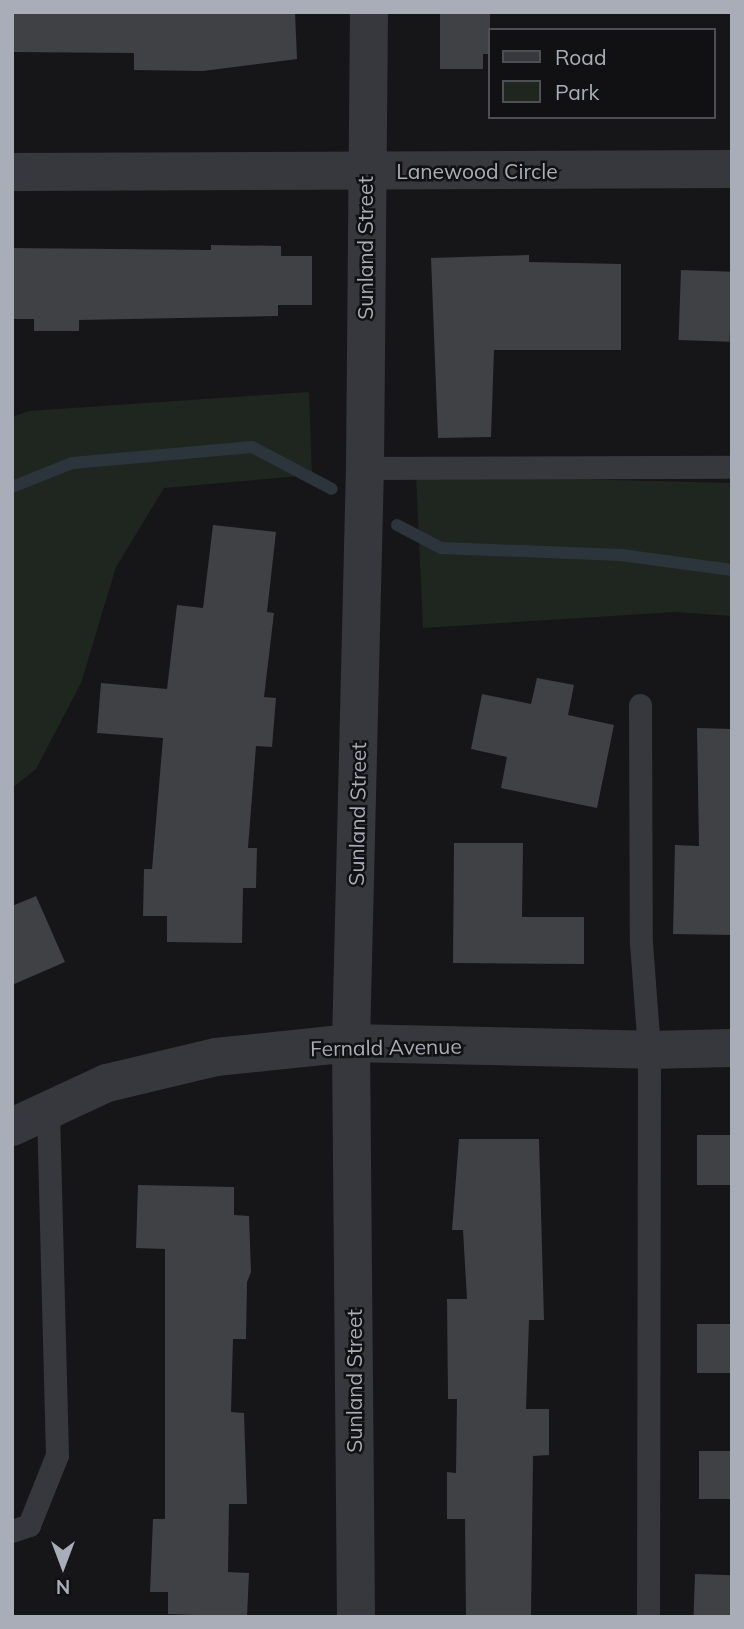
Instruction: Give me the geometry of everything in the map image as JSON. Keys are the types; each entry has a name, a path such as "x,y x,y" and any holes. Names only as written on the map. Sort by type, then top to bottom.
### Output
{"street":[{"name":"Sunland Street","path":"356,1617 351,1043 365,468 365,172 369,12"},
{"name":"Lanewood Circle","path":"12,173 732,169"},
{"name":"Fernald Avenue","path":"12,1127 48,1108 107,1083 216,1056 351,1043 649,1051 732,1048"}],"lane":[{"path":"365,468 732,467"},
{"path":"640,705 641,943 649,1051 648,1617"},
{"path":"12,1531 29,1525 57,1455 48,1108"}],"green space":[{"path":"309,392 312,475 164,488 116,567 81,683 36,769 12,788 12,417 29,411"},
{"path":"416,475 732,483 732,616 675,612 423,628"}],"building":[{"path":"12,12 295,12 297,59 203,71 134,70 134,53 12,52"},
{"path":"440,12 490,12 489,54 483,54 483,69 440,69"},
{"path":"211,245 281,246 281,256 312,256 312,305 278,305 278,316 79,320 79,331 34,331 34,319 12,319 12,248 211,250"},
{"path":"529,255 529,262 621,264 621,350 494,350 491,437 438,438 431,258"},
{"path":"681,270 732,272 730,342 679,340"},
{"path":"213,525 276,532 267,612 274,613 264,697 276,698 272,747 256,746 248,848 257,848 256,888 243,888 242,943 167,942 167,916 143,916 144,869 152,869 163,738 97,733 101,683 167,689 177,605 203,608"},
{"path":"537,678 574,685 568,715 614,725 597,808 501,788 507,757 471,749 482,694 531,704"},
{"path":"697,728 732,729 732,935 673,934 675,845 699,846"},
{"path":"454,843 523,843 522,917 584,917 584,964 453,963"},
{"path":"36,896 65,962 12,985 12,906"},
{"path":"697,1135 732,1135 732,1185 697,1185"},
{"path":"459,1139 539,1139 544,1320 529,1320 526,1409 549,1409 549,1455 533,1456 531,1617 466,1617 465,1519 447,1519 447,1472 456,1473 457,1399 448,1399 447,1299 467,1299 463,1230 452,1230"},
{"path":"138,1185 234,1187 234,1215 249,1216 251,1272 247,1282 246,1339 233,1339 231,1412 244,1413 247,1504 229,1504 228,1572 249,1573 247,1617 168,1614 168,1592 150,1592 153,1519 165,1519 165,1249 136,1248"},
{"path":"697,1324 732,1324 732,1373 697,1373"},
{"path":"699,1451 732,1451 732,1499 699,1499"},
{"path":"695,1574 732,1575 731,1617 693,1617"}],"waterway":[{"path":"12,487 72,463 252,447 332,489"},
{"path":"397,525 441,548 621,555 732,570"}]}
